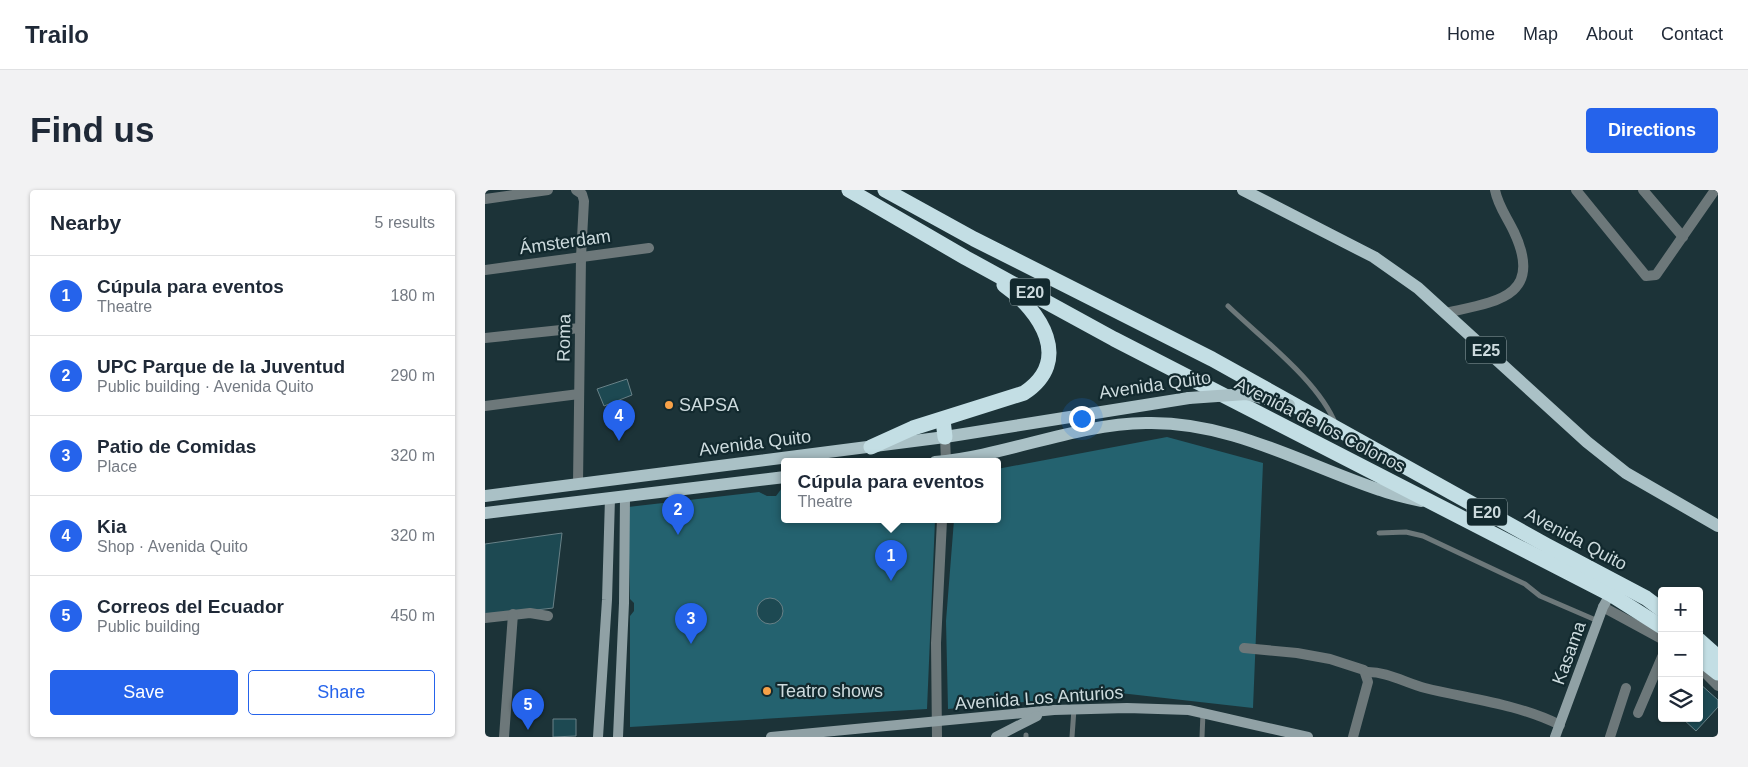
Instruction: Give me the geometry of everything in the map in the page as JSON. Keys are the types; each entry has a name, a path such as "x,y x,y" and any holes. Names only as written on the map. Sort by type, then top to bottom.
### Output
{"highway":[{"name":"Avenida de los Colonos","path":"849,190 966,258 1114,339 1432,504"},
{"name":"Avenida de los Colonos","path":"885,190 1006,255 1212,358 1334,427"},
{"path":"871,447 913,428 1024,393 1037,384 1047,368 1050,352 1044,329 1033,311 1007,288 966,258"},
{"path":"943,420 945,438"},
{"name":"Avenida Quito","path":"1334,427 1658,625"},
{"name":"Avenida Quito","path":"1432,504 1610,595 1646,598 1658,607"},
{"path":"1703,644 1718,657"},
{"path":"1703,661 1718,673"}],"main road":[{"name":"E25","path":"1243,190 1374,257 1418,288 1587,442 1626,473 1718,526"},
{"name":"Avenida Quito","path":"784,458 945,438 1189,398 1246,394 1289,405 1334,427"},
{"name":"Avenida Quito","path":"960,458 1106,426 1172,423 1228,433 1268,445 1380,490 1432,504"},
{"name":"Avenida Quito","path":"485,496 781,458"},
{"path":"485,513 781,478"}],"street":[{"path":"485,199 548,190"},
{"path":"1445,313 1503,299 1515,289 1521,279 1523,267 1519,248 1514,231 1502,214 1495,190"},
{"path":"1576,190 1646,276 1656,275 1683,237 1710,192"},
{"path":"1643,190 1683,237"},
{"name":"Roma","path":"578,484 581,257 584,201 579,192"},
{"name":"Ámsterdam","path":"485,270 649,248"},
{"path":"485,338 580,328"},
{"path":"485,406 579,394"},
{"path":"942,458 945,438"},
{"path":"618,737 624,603 625,497"},
{"path":"599,737 607,600 609,498"},
{"path":"937,737 936,643 943,523"},
{"path":"1610,595 1658,636"},
{"name":"Kasama","path":"1555,737 1598,621 1610,595"},
{"path":"607,600 624,603"},
{"path":"485,618 513,614 548,616"},
{"path":"504,737 513,614"},
{"path":"1244,648 1297,653 1329,659 1361,668 1366,672 1375,672 1425,688 1497,704 1560,724"},
{"path":"603,663 621,665"},
{"path":"1638,713 1658,666"},
{"path":"1703,671 1718,686"},
{"path":"1353,737 1368,682 1366,672"},
{"path":"1610,737 1626,688"},
{"name":"Avenida Los Anturios","path":"771,737 1054,710 1127,708 1189,710 1269,732 1308,737"},
{"path":"996,737 1024,721 1054,710"},
{"path":"826,732 849,737"}],"lane":[{"path":"1228,306 1319,394 1332,414 1334,427"},
{"path":"1379,533 1407,532 1423,536 1525,584 1540,596 1598,621"},
{"path":"1072,737 1074,709"},
{"path":"1202,737 1203,713"}],"shaded area":[{"path":"1167,437 1263,463 1253,708 1120,693 948,709 946,621 954,523 1001,523 1001,468"},
{"path":"781,489 781,523 935,523 927,709 630,727 630,616 634,611 634,603 630,599 628,507 759,492 767,496 776,496"}],"building":[{"path":"627,379 632,395 604,406 597,389"},
{"path":"562,533 553,608 485,616 485,544"},
{"path":"770,598 779,602 783,611 779,620 770,624 761,620 757,611 761,602"},
{"path":"1703,687 1718,700 1718,707 1696,731 1686,722 1703,722"},
{"path":"553,719 576,719 576,736 553,737"}],"place":[{"name":"SAPSA","path":"669,405"},
{"name":"Kia","path":"619,441"},
{"name":"UPC Parque de la Juventud","path":"678,535"},
{"name":"Cúpula para eventos","path":"891,581"},
{"name":"Patio de Comidas","path":"691,644"},
{"name":"Teatro shows","path":"767,691"},
{"name":"Correos del Ecuador","path":"528,730"}]}
